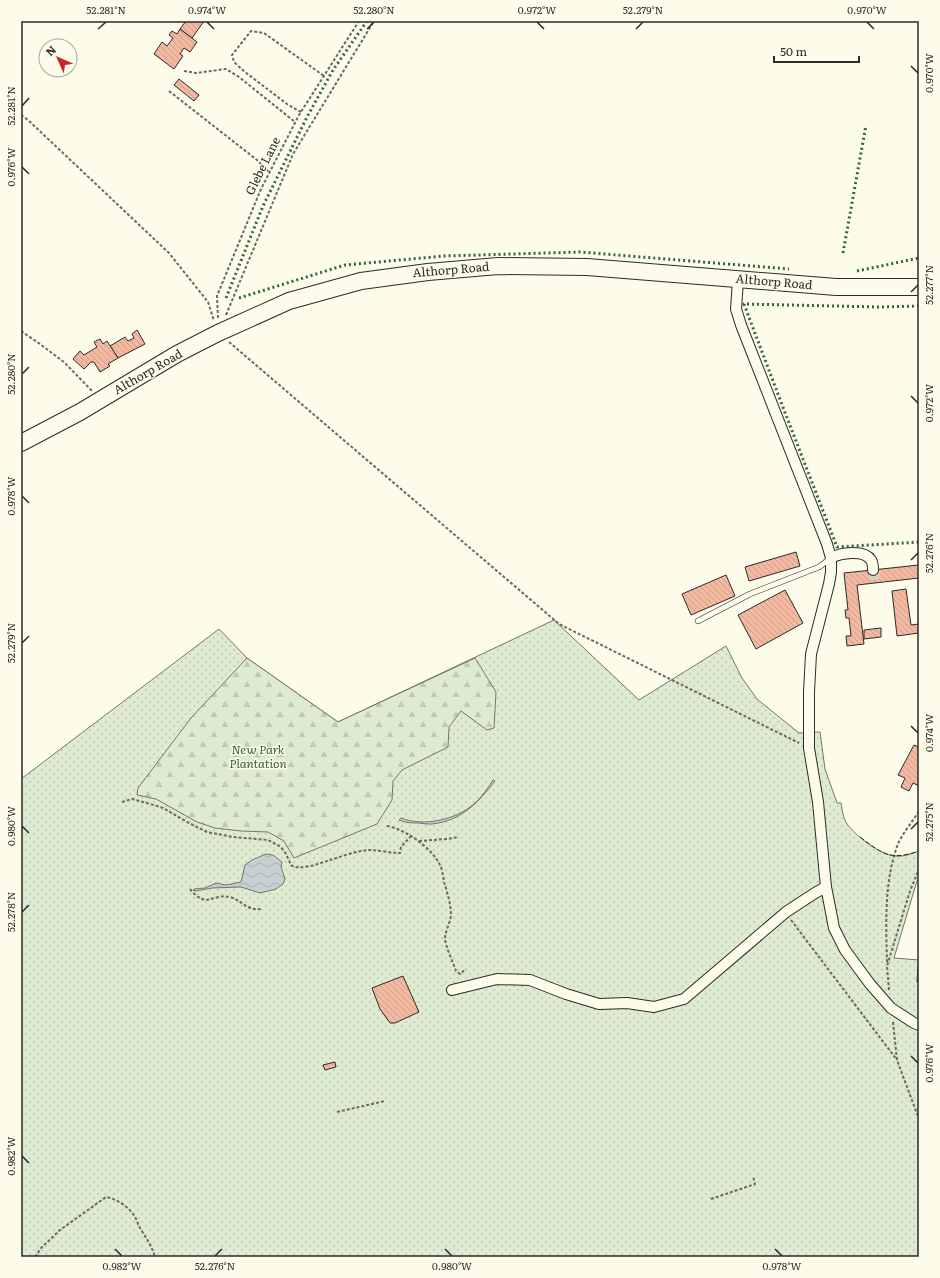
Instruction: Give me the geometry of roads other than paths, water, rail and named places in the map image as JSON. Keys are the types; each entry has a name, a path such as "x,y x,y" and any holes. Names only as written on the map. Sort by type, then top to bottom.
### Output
{"main road":[{"name":"Althorp Road","path":"21,443 80,412 177,354 218,333 289,301 361,281 428,272 498,266 587,267 836,287 919,287"}],"street":[{"path":"738,280 736,309 740,325 828,544 831,558 829,584 811,654 809,748 818,802 826,887 834,928 845,950 870,984 891,1008 919,1025"},
{"path":"831,558 844,553 865,555 871,559 873,570"},
{"path":"452,990 497,979 530,980 566,994 599,1004 627,1003 654,1008 684,999 786,912 826,887"}],"lane":[{"path":"698,621 750,594 819,567 831,558"}],"water":[{"path":"493,780 495,781 482,797 479,800"},
{"path":"474,804 460,815 442,822 432,824 409,823 399,820 401,818 410,821 429,822 449,818 466,810"},
{"path":"266,854 273,855 282,862 281,867 285,879 283,884 276,889 260,893 241,887 193,890 205,888 216,883 226,885 241,882 245,865"}],"tunnel":[{"path":"873,570 875,582"}],"park label":[{"name":"New Park Plantation","path":"258,757"}]}
